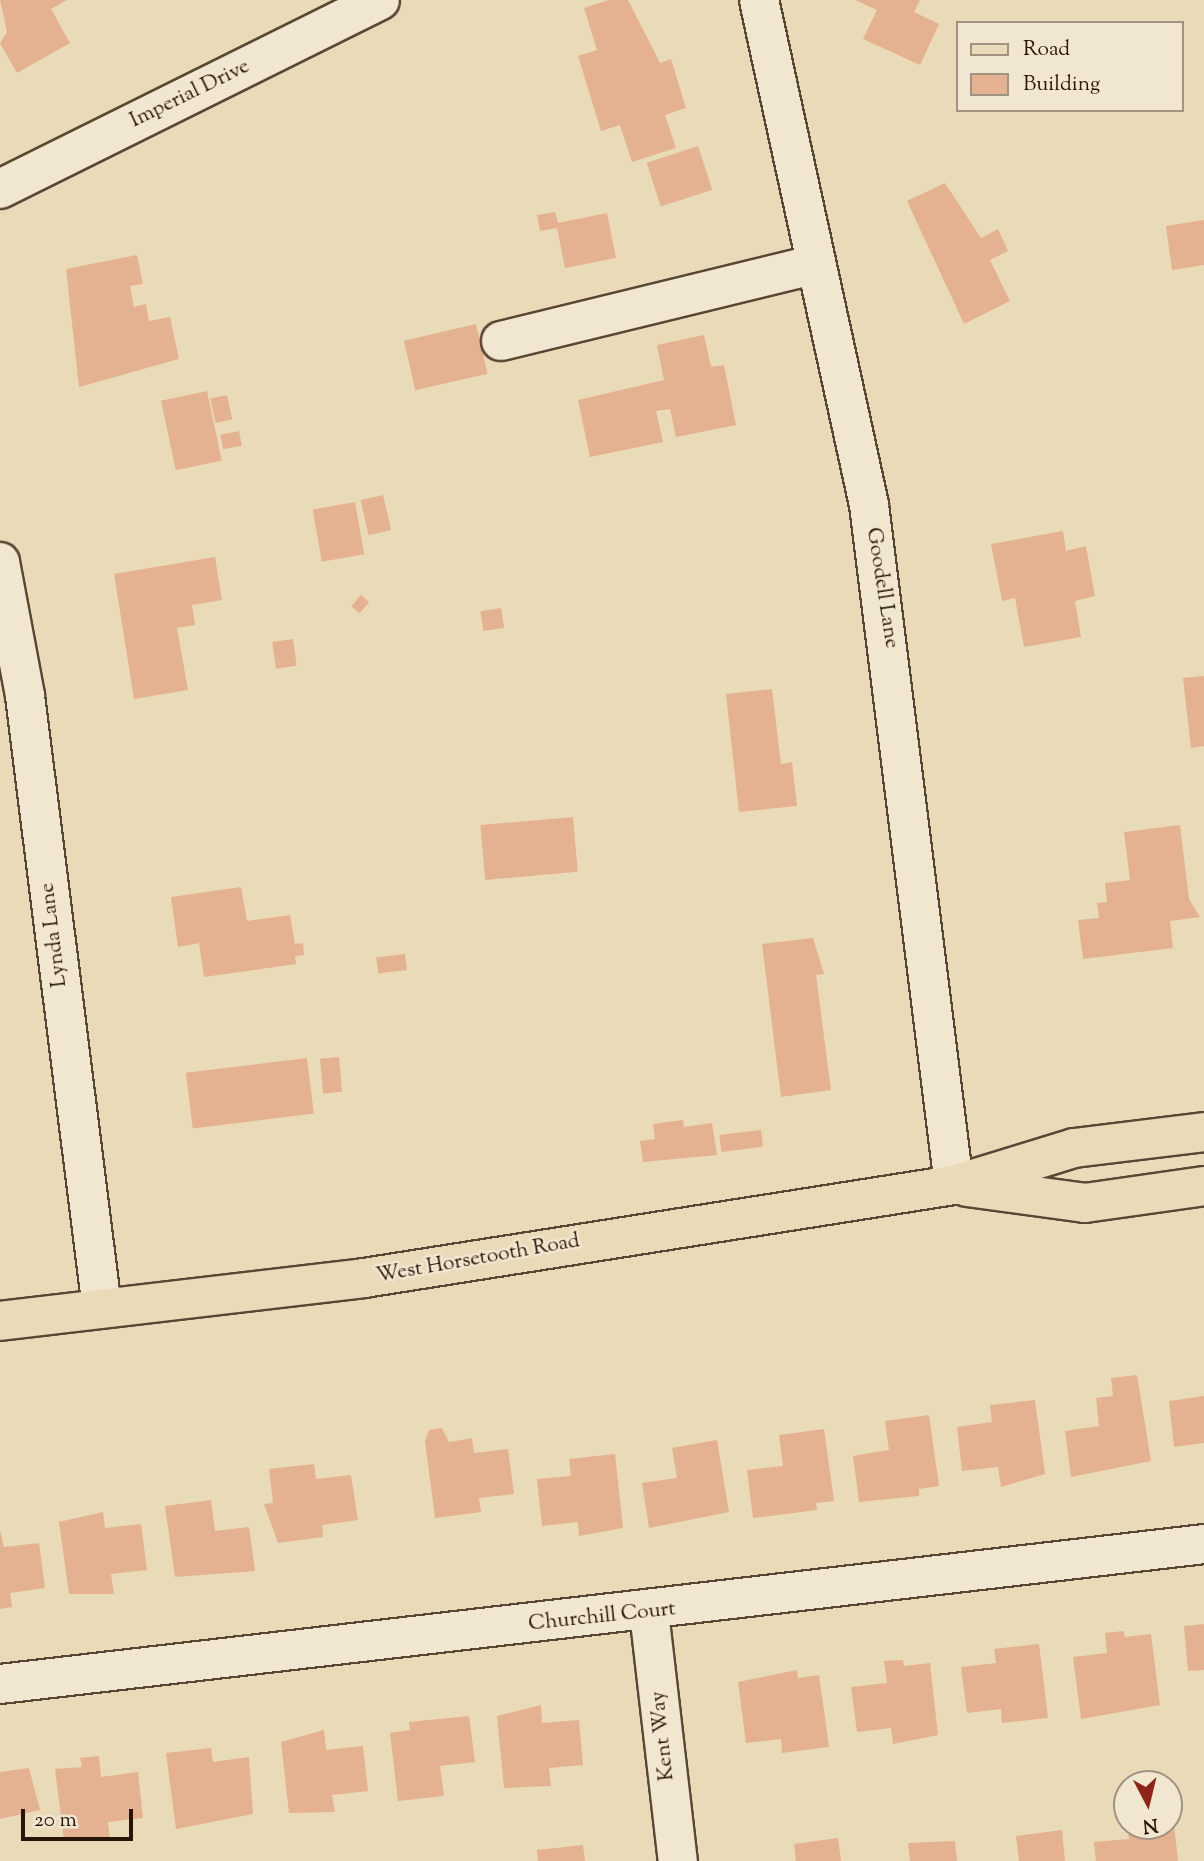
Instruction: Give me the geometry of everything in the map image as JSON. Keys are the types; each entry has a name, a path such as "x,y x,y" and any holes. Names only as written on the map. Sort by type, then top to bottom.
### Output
{"main road":[{"name":"West Horsetooth Road","path":"0,1321 364,1279 954,1185 1074,1148 1204,1132"},
{"name":"West Horsetooth Road","path":"954,1185 1085,1203 1204,1186"}],"street":[{"name":"Imperial Drive","path":"0,189 380,0"},
{"name":"Goodell Lane","path":"758,0 816,264 889,624 954,1185"},
{"path":"501,341 816,264"},
{"name":"Lynda Lane","path":"0,562 25,696 102,1308"},
{"name":"Churchill Court","path":"0,1684 649,1612 1204,1544"},
{"name":"Kent Way","path":"649,1612 678,1861"}],"building":[{"path":"0,0 67,0 51,9 70,43 17,73 0,43 7,32"},
{"path":"609,0 628,0 660,63 671,59 686,108 665,115 676,148 632,162 620,125 601,131 578,56 597,50 584,8"},
{"path":"855,0 920,0 914,12 939,24 920,65 863,39 877,10"},
{"path":"698,146 712,190 661,206 647,163"},
{"path":"945,183 981,238 998,229 1008,251 990,260 1010,301 964,324 907,201"},
{"path":"555,212 558,223 607,213 616,258 565,268 557,228 540,231 537,215"},
{"path":"1204,220 1204,265 1172,270 1166,226"},
{"path":"137,255 143,284 130,286 134,307 146,304 149,321 170,317 179,359 79,387 66,269"},
{"path":"476,324 487,374 415,390 404,341"},
{"path":"704,335 711,367 724,365 736,425 676,437 670,409 656,411 663,442 590,457 578,400 664,380 657,345"},
{"path":"207,391 222,460 176,470 161,401"},
{"path":"227,395 232,419 216,423 210,399"},
{"path":"239,431 242,446 223,449 220,435"},
{"path":"383,495 391,530 369,535 361,500"},
{"path":"355,502 364,554 322,562 313,509"},
{"path":"1063,531 1066,551 1086,546 1095,596 1075,601 1081,637 1024,647 1015,598 1002,601 991,544"},
{"path":"215,557 222,600 192,605 195,625 177,628 188,690 134,699 114,574"},
{"path":"361,595 369,602 359,614 351,606"},
{"path":"501,608 504,628 483,631 480,611"},
{"path":"293,639 297,666 276,669 272,642"},
{"path":"1204,676 1204,746 1191,748 1183,678"},
{"path":"772,689 781,764 792,762 797,806 739,812 726,694"},
{"path":"573,817 578,872 485,880 480,825"},
{"path":"1180,825 1189,899 1200,917 1170,921 1173,948 1083,959 1078,920 1099,918 1097,903 1107,902 1105,883 1130,880 1124,832"},
{"path":"241,887 247,921 290,915 295,944 303,943 304,955 295,956 296,964 204,977 199,943 178,947 171,897"},
{"path":"813,938 824,974 816,975 831,1090 781,1097 762,944"},
{"path":"405,954 407,970 378,973 376,958"},
{"path":"339,1057 342,1092 323,1094 320,1059"},
{"path":"307,1058 314,1114 193,1128 186,1073"},
{"path":"683,1120 684,1127 712,1123 717,1155 643,1162 640,1141 655,1139 653,1124"},
{"path":"761,1130 763,1147 721,1152 719,1135"},
{"path":"1137,1375 1151,1461 1071,1477 1065,1431 1099,1426 1096,1398 1113,1396 1111,1378"},
{"path":"1204,1396 1204,1443 1174,1447 1169,1401"},
{"path":"1035,1400 1045,1474 1001,1487 998,1467 962,1471 957,1427 992,1422 990,1405"},
{"path":"929,1415 939,1486 919,1489 919,1496 859,1502 853,1456 889,1450 885,1421"},
{"path":"442,1428 449,1442 472,1438 474,1453 508,1449 514,1494 479,1498 481,1512 435,1518 425,1441 429,1430"},
{"path":"824,1429 834,1501 816,1503 817,1510 753,1518 747,1470 783,1466 779,1435"},
{"path":"717,1440 729,1512 649,1528 642,1483 677,1478 672,1448"},
{"path":"615,1454 623,1528 579,1536 578,1522 542,1526 537,1479 571,1476 569,1459"},
{"path":"314,1464 316,1479 351,1475 358,1520 322,1525 323,1537 278,1543 264,1504 273,1503 269,1469"},
{"path":"211,1500 215,1531 249,1527 255,1571 175,1577 165,1506"},
{"path":"103,1512 105,1528 141,1524 147,1570 111,1574 114,1594 69,1594 59,1522"},
{"path":"0,1530 4,1547 39,1543 45,1588 10,1593 12,1607 0,1609"},
{"path":"1204,1624 1204,1670 1188,1671 1184,1626"},
{"path":"1124,1631 1125,1637 1151,1634 1160,1705 1081,1719 1073,1657 1107,1653 1105,1633"},
{"path":"1039,1644 1048,1718 1002,1723 1001,1709 967,1713 961,1667 996,1663 994,1649"},
{"path":"903,1660 904,1666 930,1663 938,1735 893,1744 891,1728 857,1732 851,1687 887,1683 884,1661"},
{"path":"797,1670 798,1678 819,1675 829,1747 782,1753 781,1739 746,1743 738,1682"},
{"path":"541,1705 542,1723 579,1720 583,1765 549,1768 551,1786 504,1788 497,1716"},
{"path":"469,1716 475,1762 440,1766 444,1796 398,1801 390,1733 410,1730 409,1722"},
{"path":"324,1730 326,1750 363,1746 368,1791 332,1795 335,1812 289,1813 281,1742"},
{"path":"211,1748 213,1762 249,1757 253,1814 176,1829 166,1753"},
{"path":"99,1756 101,1777 138,1772 143,1818 108,1822 110,1839 64,1840 55,1769 82,1767 80,1758"},
{"path":"29,1768 40,1810 0,1819 0,1772"},
{"path":"1062,1830 1065,1861 1019,1861 1016,1836"},
{"path":"838,1838 841,1861 796,1861 794,1844"},
{"path":"1176,1840 1178,1861 1096,1861 1094,1842"},
{"path":"955,1841 957,1861 910,1861 908,1843"},
{"path":"583,1845 585,1861 538,1861 537,1850"}]}
